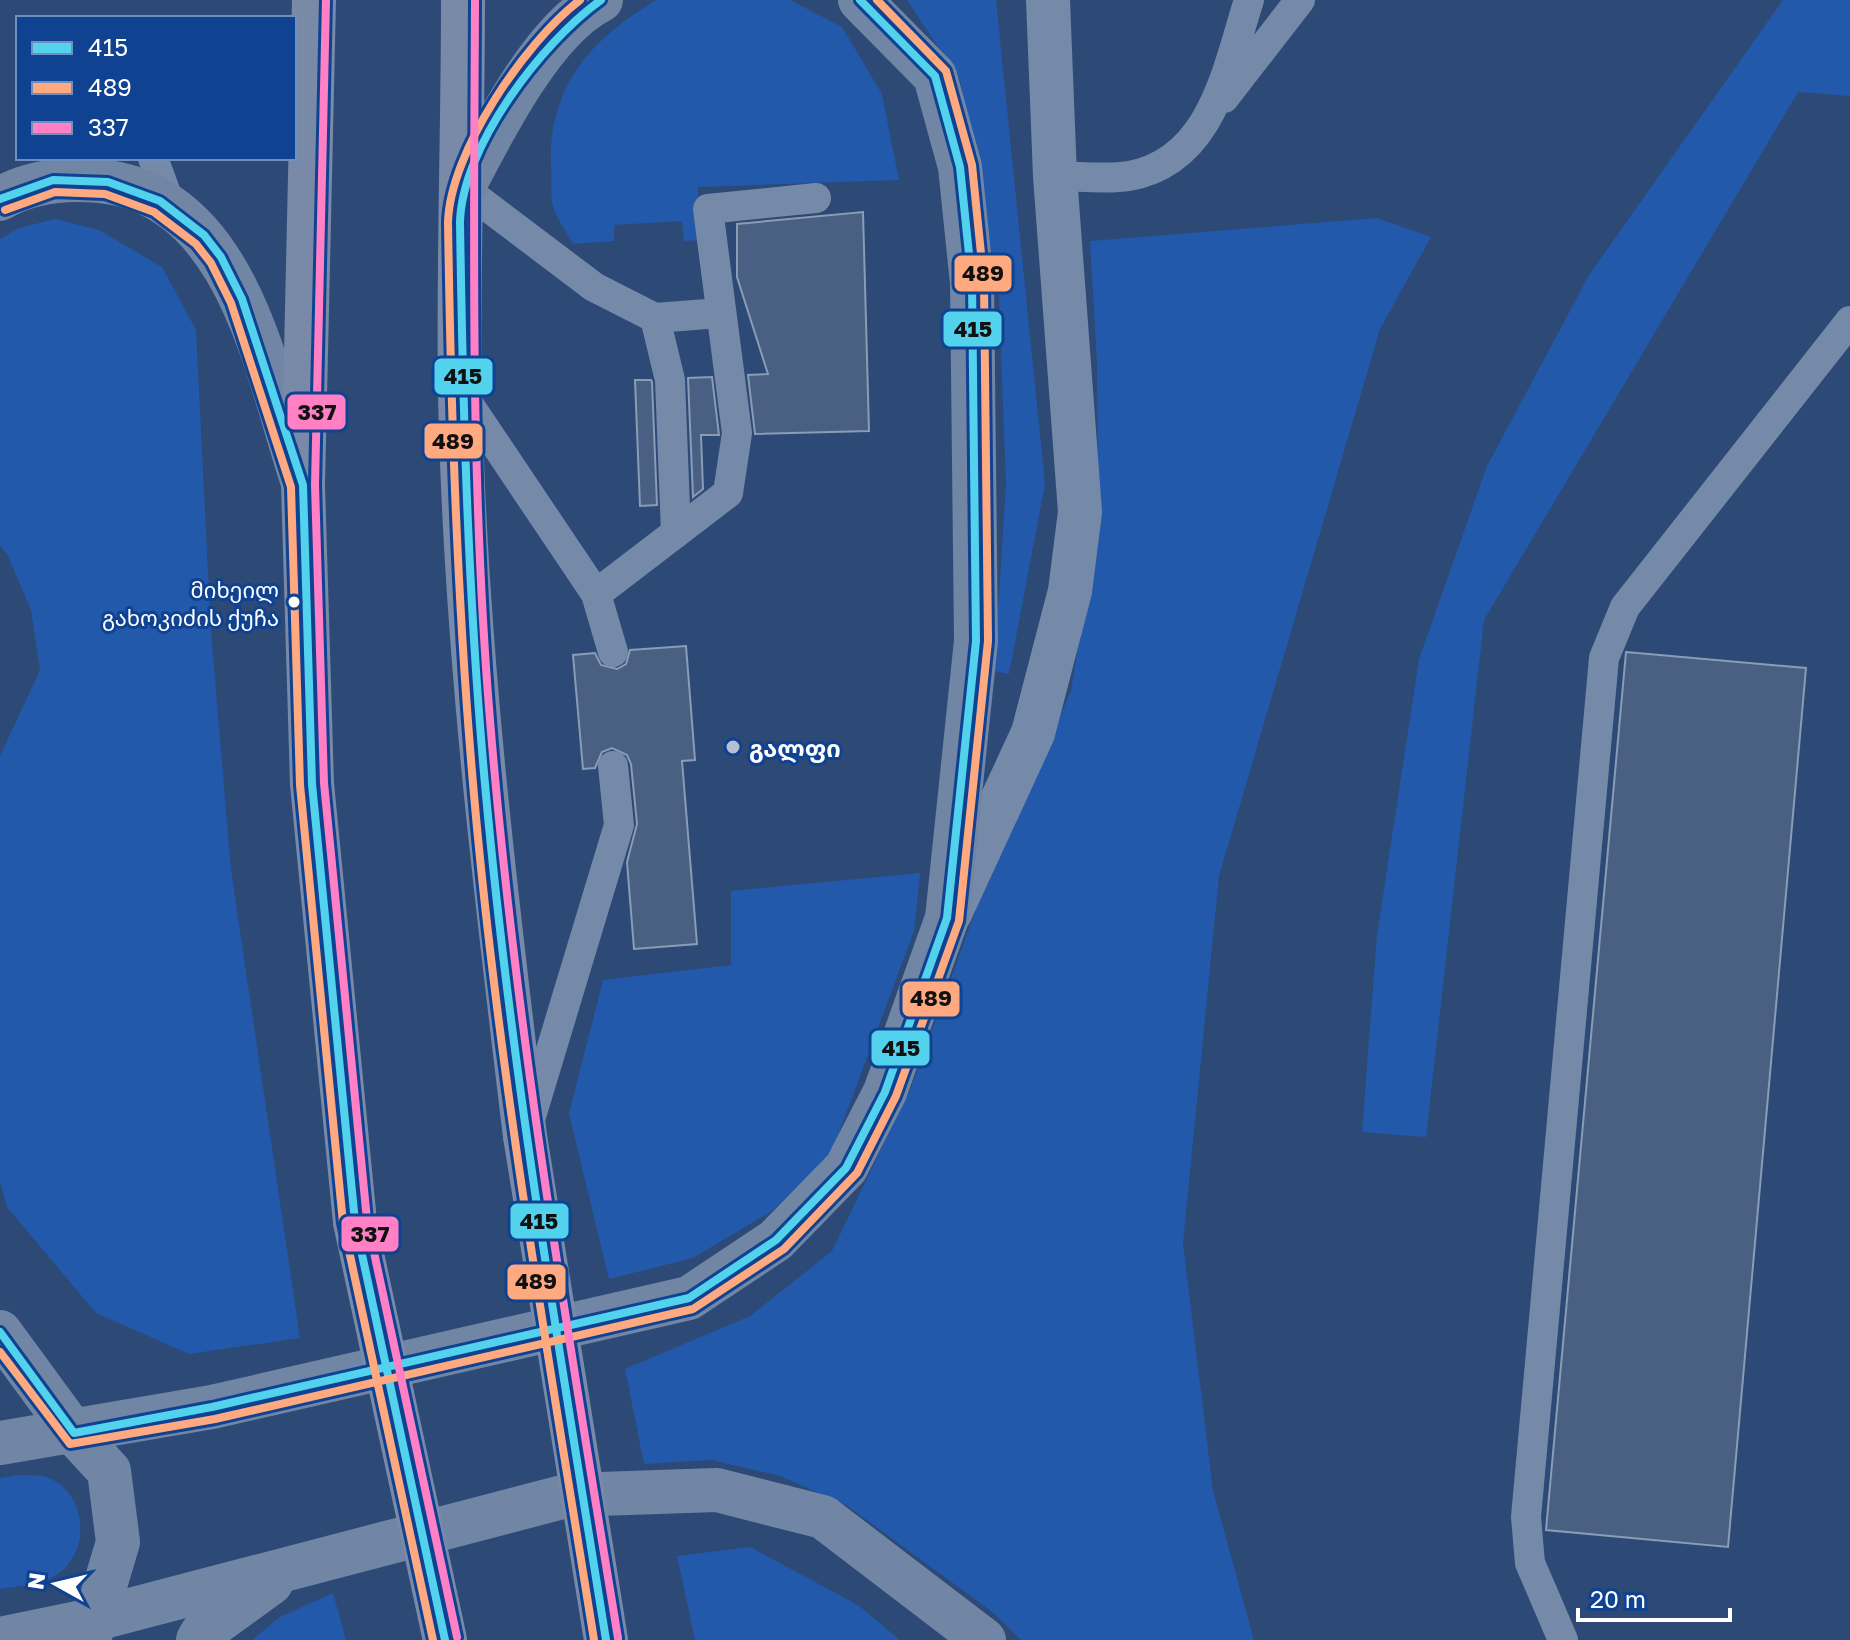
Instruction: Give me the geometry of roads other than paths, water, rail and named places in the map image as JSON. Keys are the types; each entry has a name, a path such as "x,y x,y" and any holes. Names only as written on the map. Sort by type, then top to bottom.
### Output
{"highway":[{"path":"314,0 303,485 312,784 355,1222 445,1640"},
{"path":"463,0 460,393 469,592 488,835 525,1136 606,1640"}],"main road":[{"path":"463,188 494,127 544,52 588,7 601,0"},
{"path":"0,1443 74,1433 212,1407 689,1298 776,1240 846,1168 885,1092 947,918 976,641 972,283 960,167 935,76 860,0"},
{"path":"0,199 22,186 78,179 125,184 171,207 206,237 228,270 242,299 303,485"},
{"path":"0,1332 74,1433 109,1471 118,1542 91,1630"},
{"path":"0,1639 91,1630 291,1569 570,1495 717,1490 823,1517 984,1640"},
{"path":"198,1640 202,1633 291,1569"}],"street":[{"path":"947,918 1033,733 1070,591 1080,512 1055,176 1048,0"}],"lane":[{"path":"1211,116 1249,0"},
{"path":"1055,176 1129,176 1178,157 1300,0"},
{"path":"154,160 171,207"},
{"path":"463,188 594,287 655,318 720,313"},
{"path":"596,594 728,493 737,433 708,209 816,198"},
{"path":"655,318 670,380 676,533"},
{"path":"1563,1640 1530,1563 1526,1517 1604,658 1625,607 1850,321"},
{"path":"460,393 596,594 613,652"},
{"path":"525,1136 619,825 613,766"}],"place":[{"name":"მიხეილ გახოკიძის ქუჩა","path":"294,602"},
{"name":"გალფი","path":"733,747"}]}
